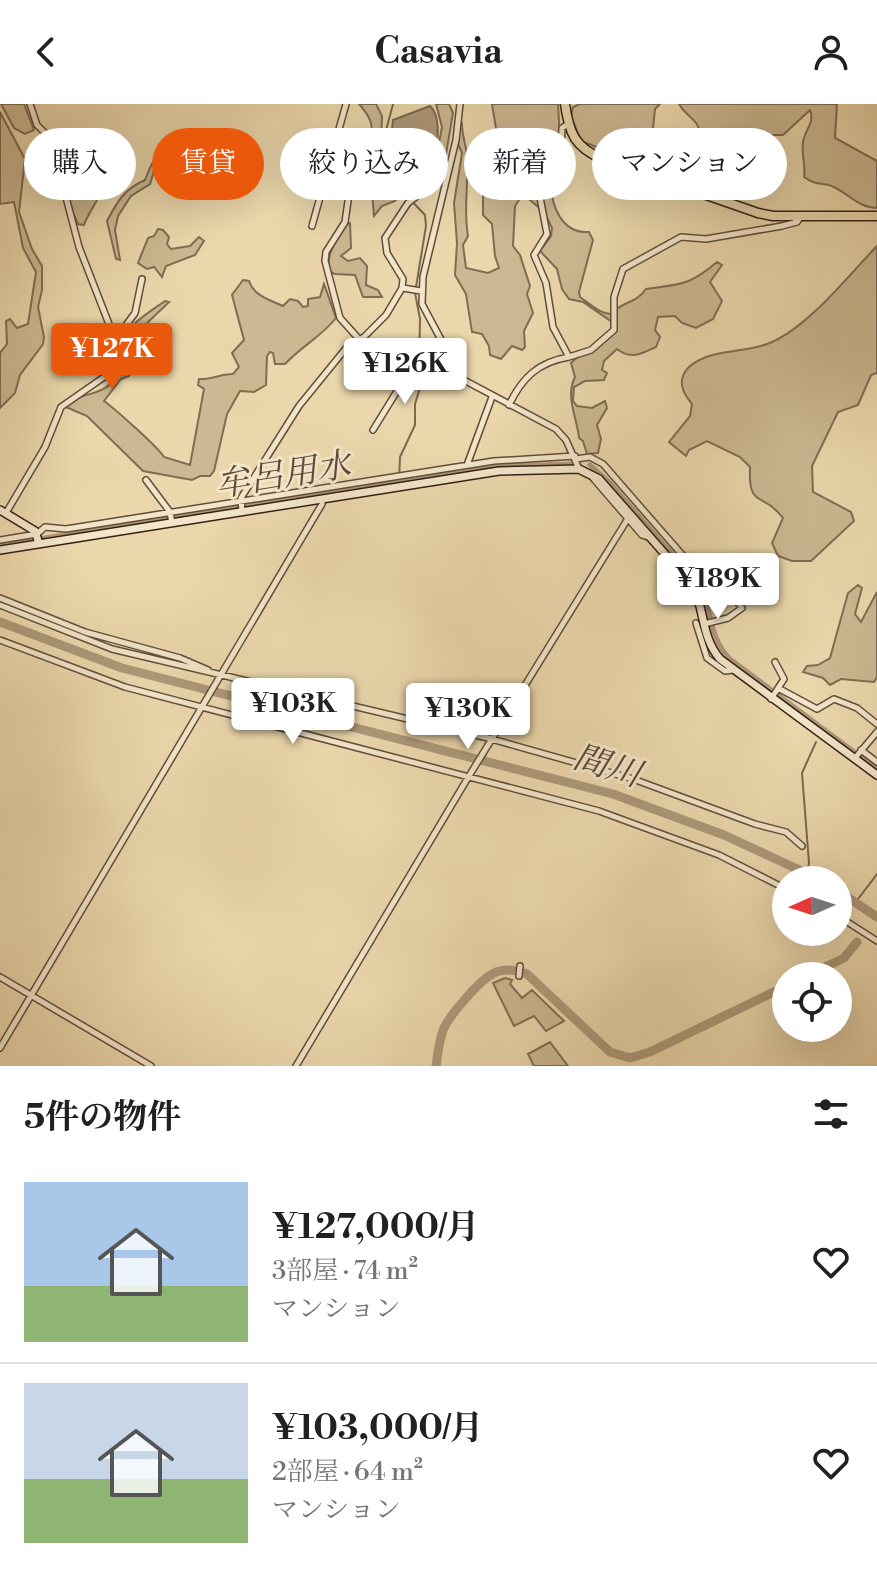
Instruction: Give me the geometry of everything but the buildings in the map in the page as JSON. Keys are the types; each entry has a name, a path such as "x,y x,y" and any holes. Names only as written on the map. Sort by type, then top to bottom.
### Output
{"main road":[{"path":"565,104 574,141 582,149 603,159 758,213 877,216"}],"street":[{"path":"30,104 37,125 58,146 69,211 114,337 113,360 107,375 61,407 45,447 3,511 39,536"},
{"path":"339,128 346,104"},
{"path":"458,105 456,140 417,290 462,379"},
{"path":"568,124 562,128 561,152 538,187 546,237 534,255 546,283 553,327 569,357"},
{"path":"312,226 319,200"},
{"path":"348,200 345,222 326,252 325,261 340,318 360,340 410,370 462,379 556,429 576,458 579,469"},
{"path":"241,506 299,406 347,347 360,340 386,315 402,288 403,279 387,253 385,238 411,200"},
{"path":"509,405 519,385 534,369 591,350 614,330 614,297 623,269 681,237 706,239 782,226 797,222 802,216"},
{"path":"114,337 135,313 142,279"},
{"path":"402,288 417,290"},
{"path":"373,430 410,370"},
{"path":"467,465 492,397"},
{"path":"0,550 66,529 170,513 322,499 467,465 593,458 603,464 652,538 703,593 712,598 733,597 742,608 728,618 702,623"},
{"path":"0,540 172,522 241,506 396,481 507,470 579,469 592,474 627,500 705,581 702,623 713,651 733,670 775,693 858,754 877,775"},
{"path":"592,474 627,520 642,535 652,538"},
{"path":"146,480 170,513 172,522"},
{"path":"0,1048 322,504 322,499"},
{"path":"296,1066 627,520"},
{"path":"0,598 85,632 180,658 220,676 492,741 633,779 755,824 786,832 802,846"},
{"path":"0,605 112,649 212,673"},
{"path":"0,640 101,679 599,811 747,867 772,881"},
{"path":"775,662 784,679 775,693"},
{"path":"775,693 817,709 834,699 857,708 877,724"},
{"path":"858,754 877,732"},
{"path":"858,754 877,762"},
{"path":"852,925 877,941"},
{"path":"519,975 520,966"},
{"path":"0,977 151,1066"}],"shaded area":[{"path":"1,104 24,104 33,128 24,128 24,133 14,128"},
{"path":"359,104 376,104 382,116 382,128 371,128 368,116"},
{"path":"436,104 449,104 453,113 448,142 448,128 442,127"},
{"path":"492,104 558,104 559,128 496,128"},
{"path":"580,104 660,104 655,109 653,128 592,128 592,145 581,141 571,116 573,107"},
{"path":"679,104 837,104 835,138 877,161 877,208 864,205 829,185 804,177 803,146 811,122 810,110 787,131 787,128 698,128"},
{"path":"430,106 438,128 392,128 393,120"},
{"path":"0,112 24,157 19,212 32,249 42,266 38,307 44,337 43,344 20,375 15,393 0,408 0,353 7,344 6,321 10,319 17,328 28,324 36,272 23,248 14,202 0,204"},
{"path":"462,124 468,236 463,245 466,268 488,273 499,268 492,224 483,215 483,200 519,200 515,206 513,246 520,255 530,286 527,294 533,313 524,331 525,347 522,350 512,346 501,359 490,355 482,334 472,332 466,294 455,275 457,243 454,203 462,153 458,144"},
{"path":"152,164 150,184 136,193 136,186 145,180"},
{"path":"69,200 97,200 84,225 78,224"},
{"path":"128,200 118,216 115,230 120,260 116,259 107,221 118,202"},
{"path":"373,200 396,200 382,206 374,216"},
{"path":"530,200 554,200 565,223 589,232 593,240 579,292 580,297 603,312 612,314 646,289 684,283 717,262 722,265 710,282 722,301 713,319 696,328 682,323 675,316 658,317 655,330 660,337 656,347 632,355 617,349 604,361 602,370 607,373 604,380 585,381 574,387 573,401 577,406 592,408 605,401 607,408 597,425 601,439 598,453 587,454 579,438 571,400 575,377 571,363 615,331 612,322 583,302 569,299 562,289 557,269 540,251 551,236 552,228 544,212"},
{"path":"350,223 351,248 341,256 348,261 360,258 367,266 366,285 378,290 382,297 363,297 355,275 329,271 333,246 346,224"},
{"path":"158,229 169,237 167,244 171,249 190,246 199,237 204,241 195,255 166,266 162,277 154,267 147,269 138,263 148,238 154,236"},
{"path":"877,246 877,373 871,375 858,405 838,412 812,466 813,492 851,512 854,521 811,561 792,561 778,556 772,543 783,518 754,495 750,467 740,457 707,441 689,450 686,456 669,442 690,416 692,404 683,390 683,376 699,360 762,346 786,334 828,299"},
{"path":"243,280 249,281 259,294 283,306 290,299 298,301 303,307 308,306 308,299 320,297 324,284 336,318 285,364 275,364 270,352 267,356 266,385 254,392 240,391 227,414 214,471 210,476 192,480 143,471 87,416 66,407 113,381 117,371 118,348 123,337 146,314 165,301 169,302 143,327 129,376 121,379 104,401 164,457 190,465 204,389 198,385 199,379 233,374 239,367 232,353 244,340 232,295"},
{"path":"858,585 862,588 855,614 861,622 877,592 877,677 874,682 841,679 830,685 823,678 803,672 807,666 818,665 830,658 848,593"},
{"path":"505,978 512,980 510,984 522,998 532,990 564,1021 546,1031 534,1016 514,1026 493,983"},
{"path":"550,1042 568,1066 534,1066 528,1054"}],"waterway":[{"path":"393,104 384,138 395,156 405,194 425,215 426,226 415,293 420,319 419,365 423,378 415,404 415,425 400,457 399,482"},
{"name":"牟呂用水","path":"0,545 501,466 574,464"},
{"name":"牟呂用水","path":"590,465 609,482 696,581 706,601 717,640 730,659 877,769"},
{"name":"間川","path":"0,622 122,668 613,794 724,835 791,866"},
{"path":"808,866 802,773 816,742"},
{"path":"855,903 877,874"},
{"name":"間川","path":"852,900 877,917"},
{"path":"836,962 844,958 857,942"},
{"path":"436,1066 441,1037 448,1022 475,989 500,971 527,974 610,1052 630,1058 650,1052 772,993"}]}
